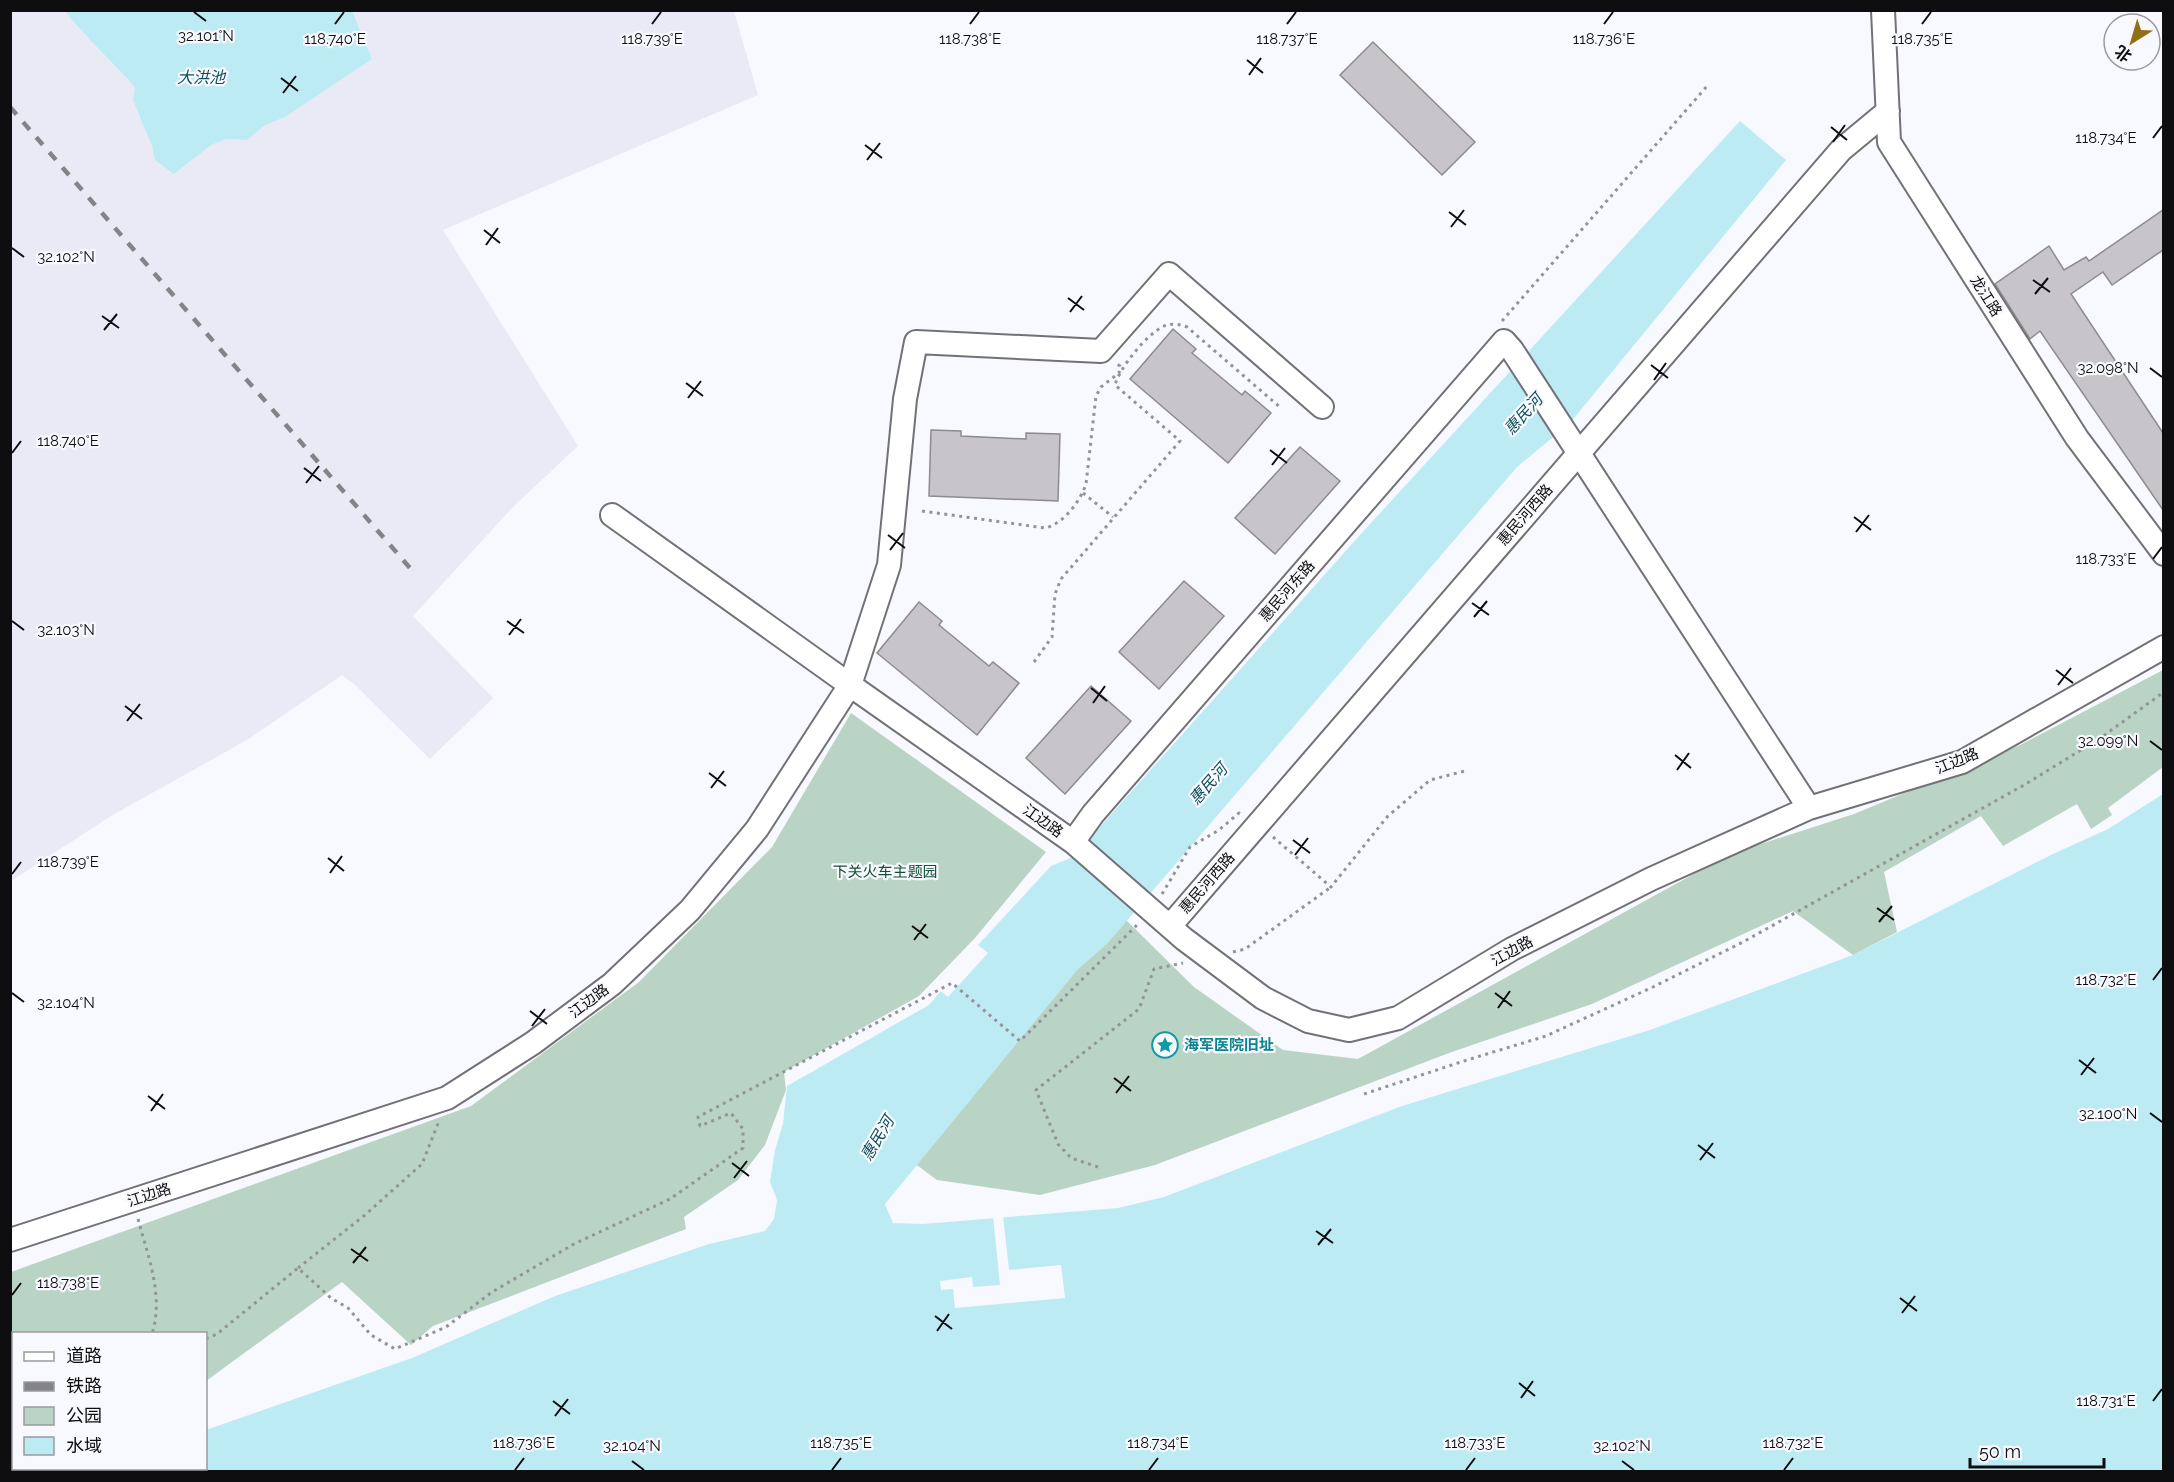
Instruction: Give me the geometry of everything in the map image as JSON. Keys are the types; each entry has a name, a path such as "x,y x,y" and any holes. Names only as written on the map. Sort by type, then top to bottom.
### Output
{"street":[{"name":"龙江路","path":"1883,10 1889,142 2077,438 2163,554"},
{"name":"惠民河西路","path":"1170,926 1577,448 1841,150 1888,111"},
{"path":"612,515 850,685 889,565 905,399 916,342 1101,351 1169,274 1322,408"},
{"name":"惠民河东路","path":"1073,842 1093,814 1508,346 1577,448"},
{"path":"1577,448 1809,808"},
{"name":"江边路","path":"10,1240 447,1098 533,1043 612,984 690,910 757,829 850,685 1073,842 1151,911 1263,998 1308,1021 1349,1030 1398,1018 1512,949 1651,879 1809,808 1962,762 2163,647"}],"path":[{"path":"922,511 1045,528 1053,526 1062,519 1083,493 1096,396 1101,387 1119,373 1157,331 1171,324 1180,324 1193,331 1281,408"},
{"path":"1034,662 1052,637 1055,594 1060,579 1179,441 1115,385 1120,366 1102,350"},
{"path":"1083,493 1113,517"},
{"path":"1364,1094 1546,1036 1653,987 1743,942 2024,785 2099,738 2163,692"},
{"path":"1098,1167 1071,1158 1058,1144 1036,1090 1139,1009 1155,969 1245,949 1330,886 1387,817 1421,787 1430,780 1465,771"},
{"path":"298,1268 331,1298 348,1308 371,1335 395,1349 446,1327 492,1292 574,1244 670,1199 743,1148 743,1129 731,1113 700,1126 698,1117 952,983 1020,1041 1151,911 1190,847 1219,831 1239,813 1257,825 1330,886"},
{"path":"207,1339 217,1334 364,1215 422,1164 440,1120"},
{"path":"137,1214 154,1282 157,1318 153,1332"}],"shaded area":[{"path":"11,11 734,11 758,95 443,230 578,446 512,508 413,616 493,698 430,759 342,675 247,740 111,816 11,881"}],"green space":[{"path":"2163,670 2163,767 2108,808 2112,815 2091,829 2077,804 2003,846 1981,816 1884,872 1897,932 1853,955 1793,911 1592,1004 1449,1053 1155,1165 1040,1195 937,1180 914,1163 1119,913 1194,987 1283,1050 1358,1059 1730,854 1854,814 2020,745"},
{"name":"下关火车主题园","path":"851,713 1046,852 975,938 919,996 784,1072 786,1090 765,1145 738,1180 684,1217 686,1229 433,1326 411,1345 342,1282 207,1380 207,1332 12,1332 11,1446 11,1272 471,1106 639,982 772,847"}],"water":[{"name":"大洪池","path":"65,11 352,11 372,59 285,117 265,125 247,140 226,139 211,145 174,174 155,160 152,146 133,100 135,87"},
{"name":"惠民河","path":"1740,121 1786,160 1570,423 1517,467 1106,945 1078,969 885,1204 893,1223 923,1224 1118,1208 1164,1197 1402,1106 1650,1030 1853,955 2053,854 2108,829 2163,794 2163,1471 90,1472 94,1470 207,1470 207,1430 412,1358 555,1296 709,1244 765,1231 774,1219 777,1200 770,1182 775,1150 783,1124 787,1086 929,1005 941,991 948,997 988,953 978,945 1051,866 1073,857 1359,536"}],"pier":[{"path":"1003,1215 1009,1270 1061,1265 1065,1298 955,1308 953,1289 941,1290 940,1281 972,1277 973,1287 1000,1285 993,1216"}],"building":[{"path":"1373,42 1475,142 1442,175 1340,75"},
{"path":"2163,210 2163,250 2112,285 2103,272 2071,294 2163,433 2163,510 2040,331 2030,339 1995,284 2049,246 2064,270 2086,257 2089,261"},
{"path":"1173,329 1196,349 1192,353 1242,395 1245,391 1271,413 1228,463 1130,379"},
{"path":"931,430 961,431 961,436 1026,439 1026,433 1060,434 1058,501 929,496"},
{"path":"1300,447 1340,481 1275,554 1235,518"},
{"path":"1184,581 1224,616 1159,689 1119,652"},
{"path":"919,602 942,621 939,625 989,666 993,662 1019,683 977,735 877,653"},
{"path":"1091,686 1131,721 1065,794 1026,758"}],"railway":[{"path":"10,107 410,568"}],"place":[{"name":"海军医院旧址","path":"1165,1045"}]}
